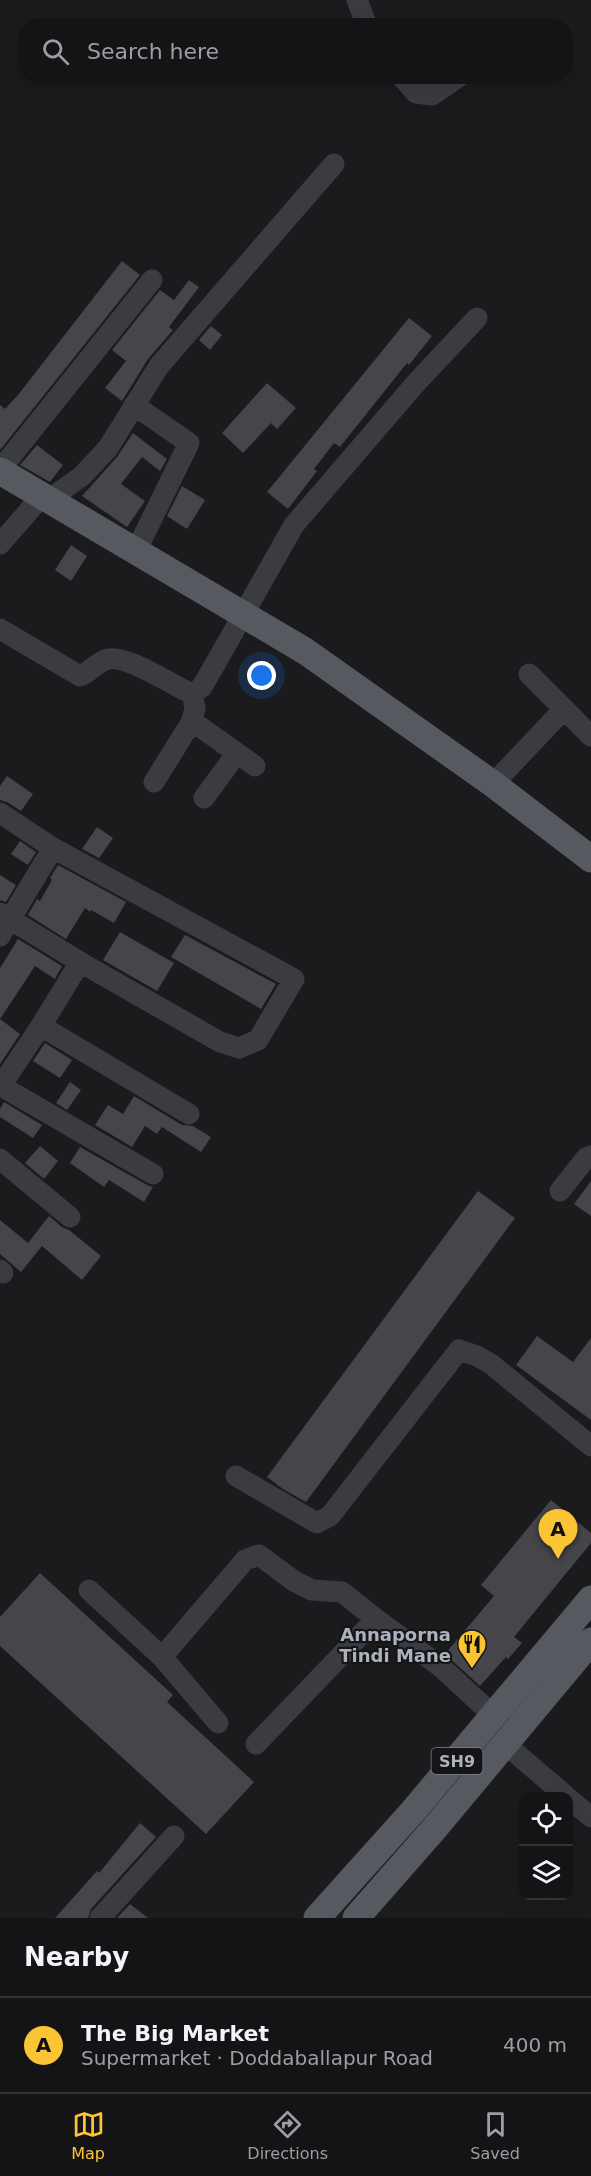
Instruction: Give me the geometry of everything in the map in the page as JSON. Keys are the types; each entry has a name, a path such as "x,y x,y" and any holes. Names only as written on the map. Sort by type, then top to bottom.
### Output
{"main road":[{"path":"0,471 305,651 493,784 591,859"},
{"name":"SH9","path":"318,1918 495,1716 591,1599"},
{"name":"SH9","path":"356,1918 434,1829 591,1641"},
{"path":"414,1810 434,1829"}],"street":[{"path":"357,0 364,18"},
{"path":"408,84 416,93 432,95 448,84"},
{"path":"0,543 45,498 82,476 108,448 159,366 334,164"},
{"path":"0,471 152,280"},
{"path":"192,694 202,687 294,525 416,383 477,318"},
{"path":"134,405 189,443 136,551"},
{"path":"0,629 80,676 90,672 99,662 111,658 126,661 192,694"},
{"path":"529,674 591,736"},
{"path":"154,782 192,721 195,708 192,694"},
{"path":"493,784 564,709"},
{"path":"192,721 255,766"},
{"path":"204,798 237,753"},
{"path":"0,813 53,848 294,979 258,1040 239,1048 220,1042 80,962 3,923 53,848"},
{"path":"80,962 0,1087 153,1174"},
{"path":"41,1026 189,1114"},
{"path":"560,1191 586,1158 591,1156"},
{"path":"0,1159 70,1217"},
{"path":"236,1476 317,1523 330,1516 459,1350 491,1364 591,1446"},
{"path":"162,1657 245,1560 259,1555 294,1581 312,1590 342,1592 441,1667 495,1716"},
{"path":"89,1590 162,1657 218,1723"},
{"path":"256,1744 376,1619"},
{"path":"505,1744 561,1792"},
{"path":"573,1802 591,1817"},
{"path":"100,1918 174,1836"}],"building":[{"path":"122,261 140,275 0,450 0,405 5,409 18,395"},
{"path":"189,280 199,287 169,327 173,330 148,359 122,401 105,388 126,361 112,350 160,290 174,300"},
{"path":"409,318 432,336 409,365 407,363 340,447 334,443 314,469 317,471 288,509 267,492"},
{"path":"211,326 222,335 210,350 199,340"},
{"path":"267,383 296,408 277,429 271,423 243,453 222,433"},
{"path":"133,433 167,459 160,471 142,457 121,484 145,501 127,527 82,496 117,457"},
{"path":"37,445 63,465 50,482 20,465"},
{"path":"182,486 205,500 187,529 167,516"},
{"path":"71,545 87,556 71,581 55,570"},
{"path":"7,776 33,794 21,811 0,800 0,786"},
{"path":"97,827 113,838 99,858 82,849"},
{"path":"20,841 36,852 28,865 11,854"},
{"path":"58,865 126,902 114,923 85,908 66,939 28,915 37,899 40,901"},
{"path":"0,875 16,885 6,902 0,900"},
{"path":"120,932 174,963 157,991 103,960"},
{"path":"185,935 276,984 261,1009 171,957"},
{"path":"18,939 62,966 55,979 35,966 0,1019 0,968"},
{"path":"0,1019 20,1034 0,1064"},
{"path":"45,1043 72,1060 60,1078 33,1061"},
{"path":"70,1082 81,1090 67,1110 56,1103"},
{"path":"134,1096 182,1125 193,1126 211,1137 201,1152 162,1127 157,1134 145,1126 132,1147 95,1125 108,1105 123,1114"},
{"path":"4,1102 42,1125 33,1138 0,1117 0,1109"},
{"path":"40,1146 58,1161 44,1179 25,1163"},
{"path":"80,1147 153,1187 144,1202 109,1180 104,1187 70,1163"},
{"path":"591,1181 591,1216 574,1204"},
{"path":"478,1191 515,1218 306,1502 283,1489 267,1477"},
{"path":"49,1216 101,1256 82,1280 42,1246 21,1272 0,1254 0,1220 28,1243"},
{"path":"537,1336 573,1362 591,1338 591,1420 516,1365"},
{"path":"551,1500 591,1533 591,1543 514,1637 522,1643 480,1686 445,1654 494,1596 481,1585"},
{"path":"40,1573 173,1695 167,1702 254,1782 206,1834 0,1646 0,1617"},
{"path":"140,1823 156,1837 91,1909 88,1918 55,1918 97,1871 99,1873"},
{"path":"130,1904 148,1918 117,1918"}],"place":[{"name":"The Big Market","path":"558,1559"},
{"name":"Annaporna Tindi Mane","path":"472,1670"}]}
